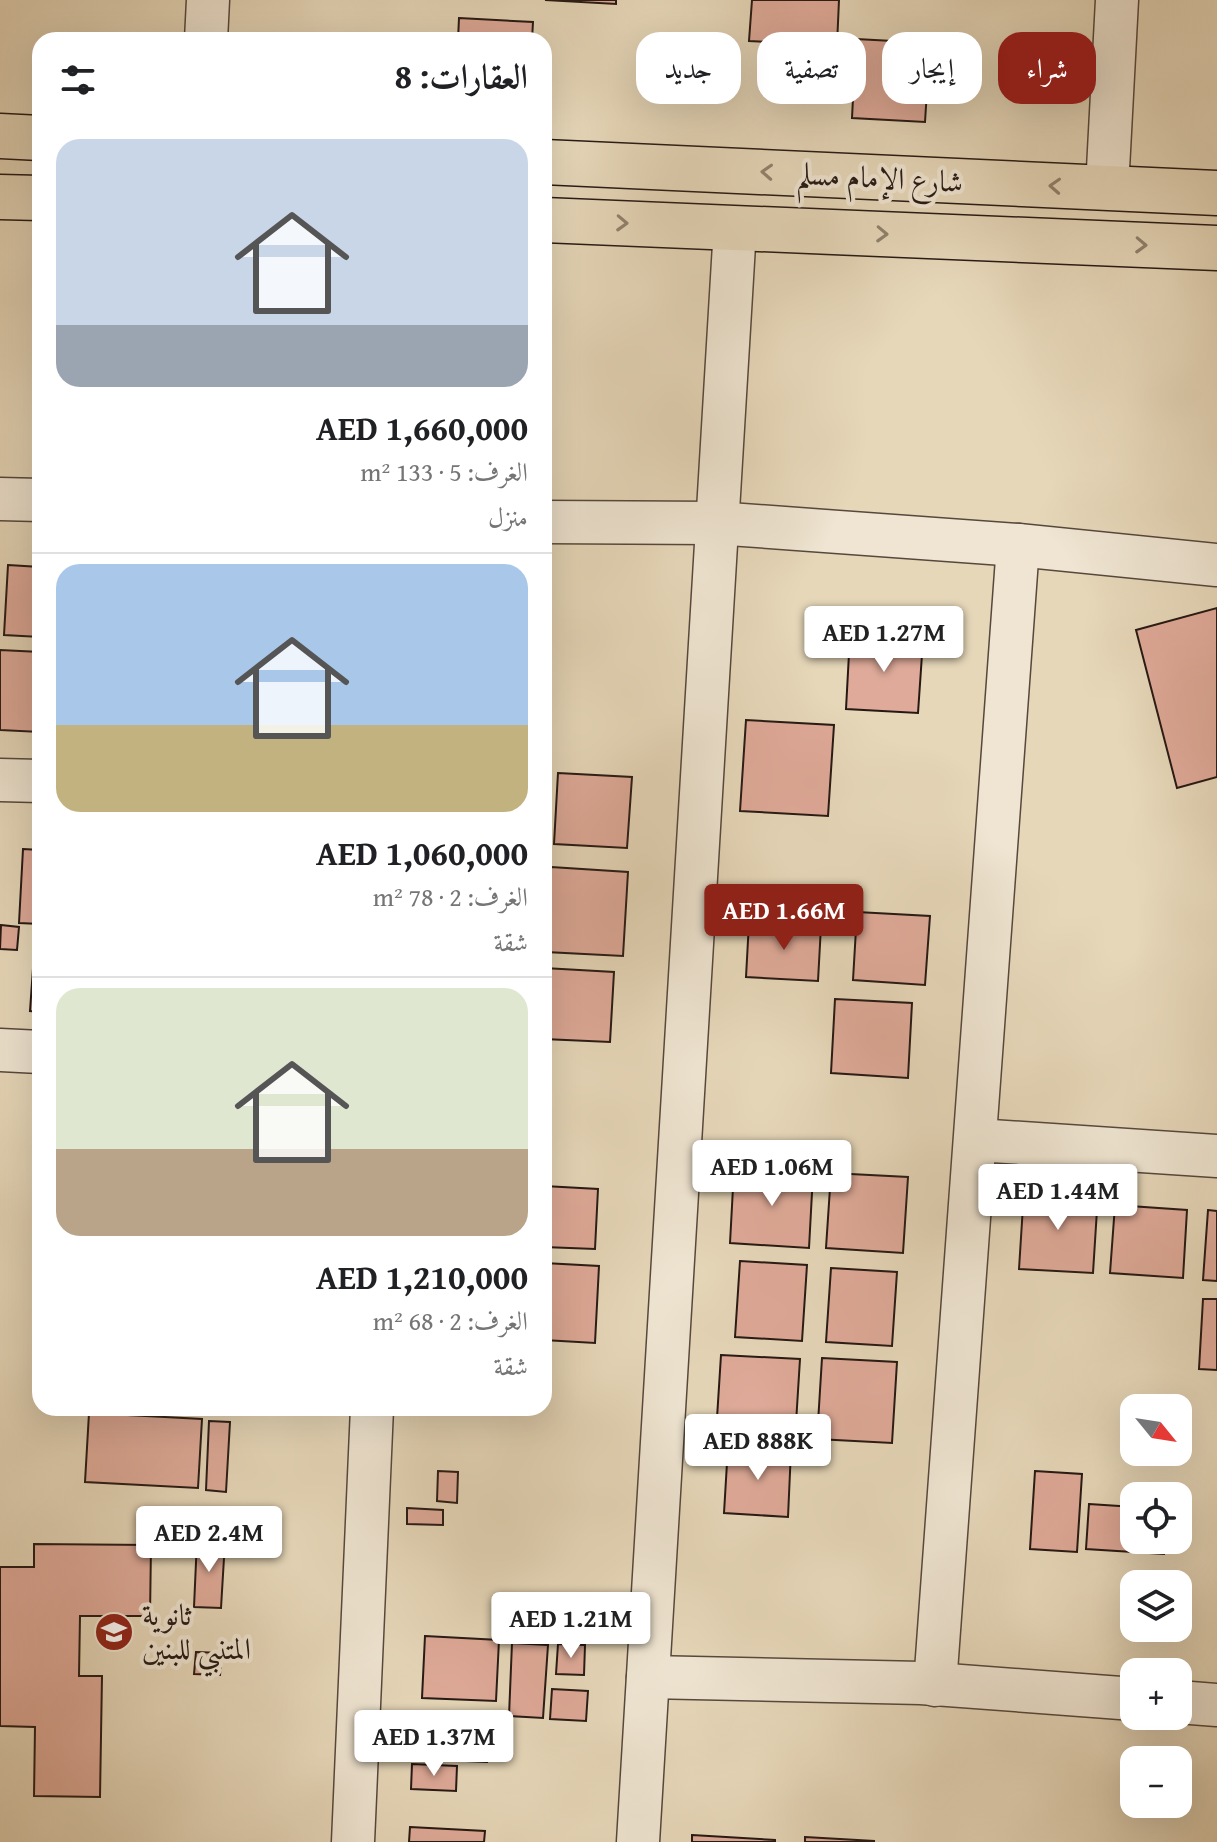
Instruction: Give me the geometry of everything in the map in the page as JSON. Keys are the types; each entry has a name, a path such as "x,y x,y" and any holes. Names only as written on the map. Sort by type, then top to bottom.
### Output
{"main road":[{"path":"0,136 32,138"},
{"name":"شارع الإمام مسلم","path":"552,162 1217,193"},
{"path":"0,197 32,198"},
{"name":"شارع الإمام مسلم","path":"552,220 1217,248"}],"street":[{"path":"206,32 208,0"},
{"path":"1107,188 1117,0"},
{"path":"638,1842 735,228"},
{"path":"0,499 32,500"},
{"path":"552,522 715,523 1018,545 1217,565"},
{"path":"935,1685 1018,545"},
{"path":"0,780 32,781"},
{"path":"0,1050 32,1052"},
{"path":"976,1140 1217,1156"},
{"path":"353,1842 372,1416"},
{"path":"648,1677 935,1685 1120,1698"},
{"path":"1192,1703 1217,1705"}],"building":[{"path":"545,0 616,0 616,4"},
{"path":"752,0 839,0 838,32 757,32 757,41 749,41"},
{"path":"459,18 533,22 532,32 458,32"},
{"path":"866,40 882,40 882,104 926,104 925,122 852,118 853,104 866,104"},
{"path":"8,565 32,566 32,637 4,635"},
{"path":"1217,608 1217,777 1177,788 1136,630"},
{"path":"850,635 923,640 918,713 846,709"},
{"path":"0,650 32,652 32,732 0,730"},
{"path":"746,720 834,725 828,816 740,811"},
{"path":"558,773 632,777 627,848 554,844"},
{"path":"23,849 32,850 32,924 19,923"},
{"path":"552,867 628,872 623,956 552,952"},
{"path":"857,912 930,916 925,985 853,980"},
{"path":"749,922 821,926 818,981 746,977"},
{"path":"1,925 19,927 17,950 0,949"},
{"path":"552,968 614,972 610,1042 552,1039"},
{"path":"835,999 912,1003 908,1078 831,1073"},
{"path":"734,1169 813,1174 809,1248 730,1243"},
{"path":"831,1173 908,1177 903,1253 826,1248"},
{"path":"552,1186 598,1189 595,1249 552,1247"},
{"path":"1024,1190 1098,1194 1093,1273 1019,1269"},
{"path":"1115,1205 1187,1210 1183,1278 1110,1273"},
{"path":"1208,1210 1217,1211 1217,1281 1203,1280"},
{"path":"740,1261 807,1265 802,1341 735,1337"},
{"path":"552,1263 599,1266 595,1343 552,1340"},
{"path":"831,1268 897,1272 892,1346 826,1342"},
{"path":"1203,1299 1217,1299 1217,1370 1199,1369"},
{"path":"721,1355 800,1359 796,1423 717,1418"},
{"path":"822,1358 897,1362 892,1443 817,1439"},
{"path":"89,1416 202,1419 198,1488 85,1482"},
{"path":"209,1421 230,1422 226,1492 206,1490"},
{"path":"728,1446 791,1450 788,1517 724,1513"},
{"path":"438,1471 458,1472 457,1503 437,1501"},
{"path":"1035,1471 1082,1474 1077,1552 1030,1549"},
{"path":"1089,1504 1120,1506 1120,1551 1086,1549"},
{"path":"407,1508 443,1510 443,1525 407,1524"},
{"path":"197,1540 225,1541 221,1608 194,1607"},
{"path":"34,1544 151,1545 150,1616 80,1616 79,1676 102,1676 100,1797 34,1796 35,1727 0,1726 0,1567 34,1567"},
{"path":"425,1636 499,1640 496,1701 422,1698"},
{"path":"512,1643 548,1645 543,1718 509,1716"},
{"path":"558,1644 585,1645 584,1675 556,1674"},
{"path":"196,1652 222,1653 220,1675 194,1674"},
{"path":"552,1689 588,1691 586,1721 550,1719"},
{"path":"400,1720 489,1724 487,1762 398,1758"},
{"path":"412,1764 457,1766 456,1791 411,1789"},
{"path":"410,1827 485,1831 484,1842 409,1842"},
{"path":"692,1835 775,1840 775,1842 692,1842"},
{"path":"805,1837 874,1841 874,1842 805,1842"}],"place":[{"name":"ثانوية المتنبي للبنين","path":"114,1632"}]}
